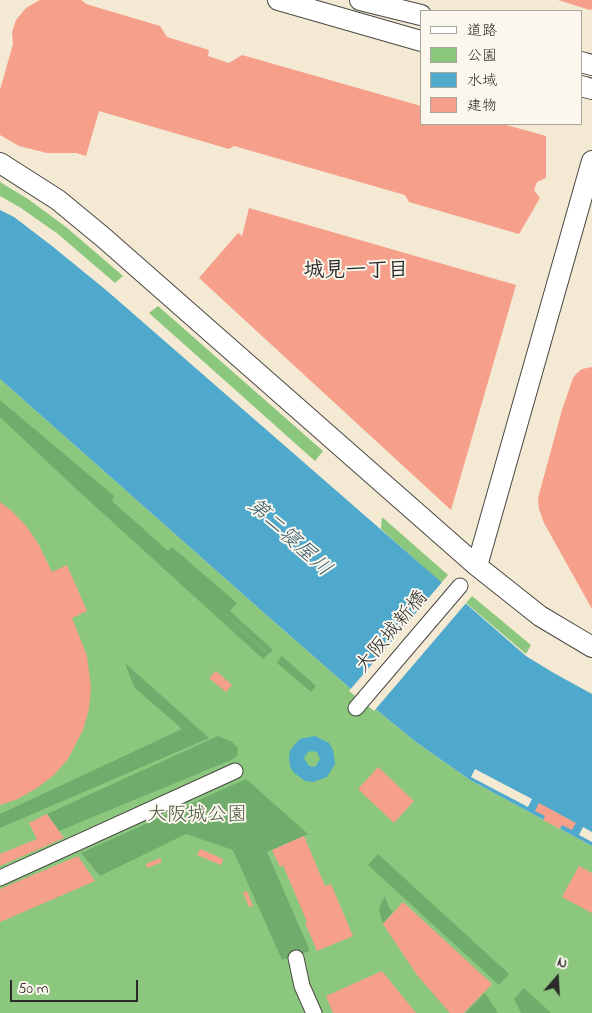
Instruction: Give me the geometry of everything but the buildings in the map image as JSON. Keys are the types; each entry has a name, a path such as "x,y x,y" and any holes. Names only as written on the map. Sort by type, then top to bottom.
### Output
{"street":[{"path":"278,0 420,41"},
{"path":"360,0 420,16"},
{"path":"476,566 592,161"},
{"path":"0,163 58,200 104,238 476,566 540,616 592,647"},
{"name":"大阪城新橋","path":"356,708 460,586"},
{"path":"0,878 235,771"},
{"path":"296,958 302,986 314,1013"}],"green space":[{"path":"0,182 28,199 66,227 123,276 115,283 58,234 0,196"},
{"path":"158,306 323,451 315,461 149,313"},
{"name":"大阪城公園","path":"0,379 351,689 416,742 470,780 592,846 592,1013 0,1013"},
{"path":"0,400 114,496 112,501 168,551 172,547 237,603 230,611 273,650 269,654 180,572 268,654 263,659 73,486 0,417"},
{"path":"382,517 448,575 441,583 381,529"},
{"path":"472,596 531,645 526,654 466,603"},
{"path":"282,656 316,686 311,692 277,663"},
{"path":"125,663 209,738 0,828 0,814 182,729 134,687"},
{"path":"218,736 232,742 238,748 237,756 59,831 47,814"},
{"path":"246,779 308,834 267,852 310,951 282,960 233,850 186,834 100,876 81,853"},
{"path":"378,854 509,974 499,985 368,865"},
{"path":"385,896 389,908 393,912 383,923 379,911"},
{"path":"524,988 551,1013 521,1013 514,999"},
{"path":"485,993 498,1013 465,1013"}],"water":[{"name":"第二寝屋川","path":"0,210 14,217 106,290 526,656 592,694 592,846 470,780 416,742 351,689 0,379"},
{"path":"315,736 329,743 333,750 335,764 327,777 313,782 305,781 293,772 290,766 290,750 300,739","holes":["308,752 317,752 320,759 316,766 312,767 308,765 304,758"]}],"pier":[{"path":"443,581 467,602 374,711 349,691"},
{"path":"475,769 532,799 528,807 471,777"},
{"path":"583,827 592,832 592,842 579,835"}],"district":[{"name":"城見一丁目","path":"356,273"}]}
